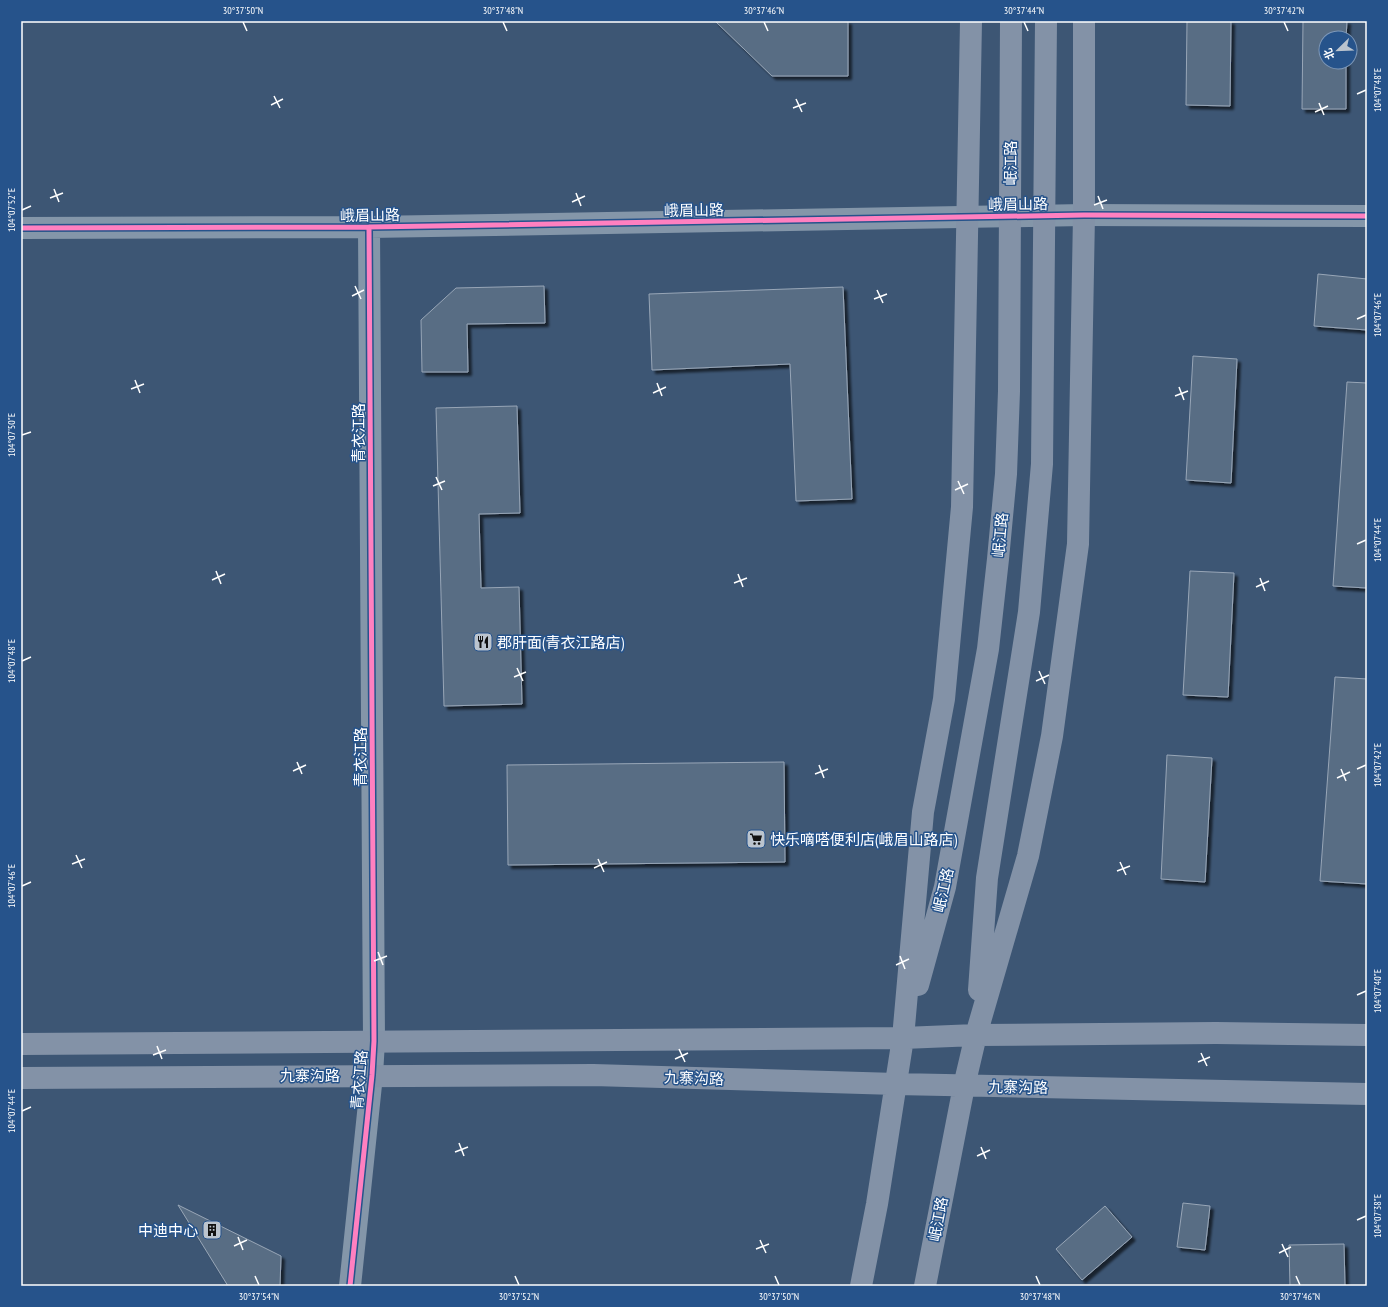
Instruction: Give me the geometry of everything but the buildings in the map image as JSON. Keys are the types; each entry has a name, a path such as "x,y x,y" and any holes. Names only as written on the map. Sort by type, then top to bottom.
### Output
{"main road":[{"name":"岷江路","path":"861,1286 877,1204 903,1038 923,812 944,699 962,507 972,21"},
{"name":"岷江路","path":"903,1038 945,887 988,649 998,559 1006,474 1009,383 1011,21"},
{"name":"岷江路","path":"976,1035 987,878 1029,612 1042,464 1046,21"},
{"name":"岷江路","path":"925,1286 964,1086 976,1035 1028,856 1052,736 1077,552 1084,215 1084,21"},
{"path":"21,1044 903,1038 976,1035 1216,1033 1367,1036"},
{"name":"九寨沟路","path":"21,1078 593,1075 964,1086 1367,1094"}],"street":[{"name":"峨眉山路","path":"21,228 369,227 1084,215 1367,216"},
{"name":"青衣江路","path":"350,1286 372,1075 374,1041 369,227"}],"cycle path":[{"path":"21,228 369,227 1084,215 1367,216"},
{"path":"350,1286 372,1075 374,1041 369,227"}],"place":[{"name":"郡肝面(青衣江路店)","path":"483,642"},
{"name":"快乐嘀嗒便利店(峨眉山路店)","path":"756,839"},
{"name":"中迪中心","path":"212,1230"}]}
